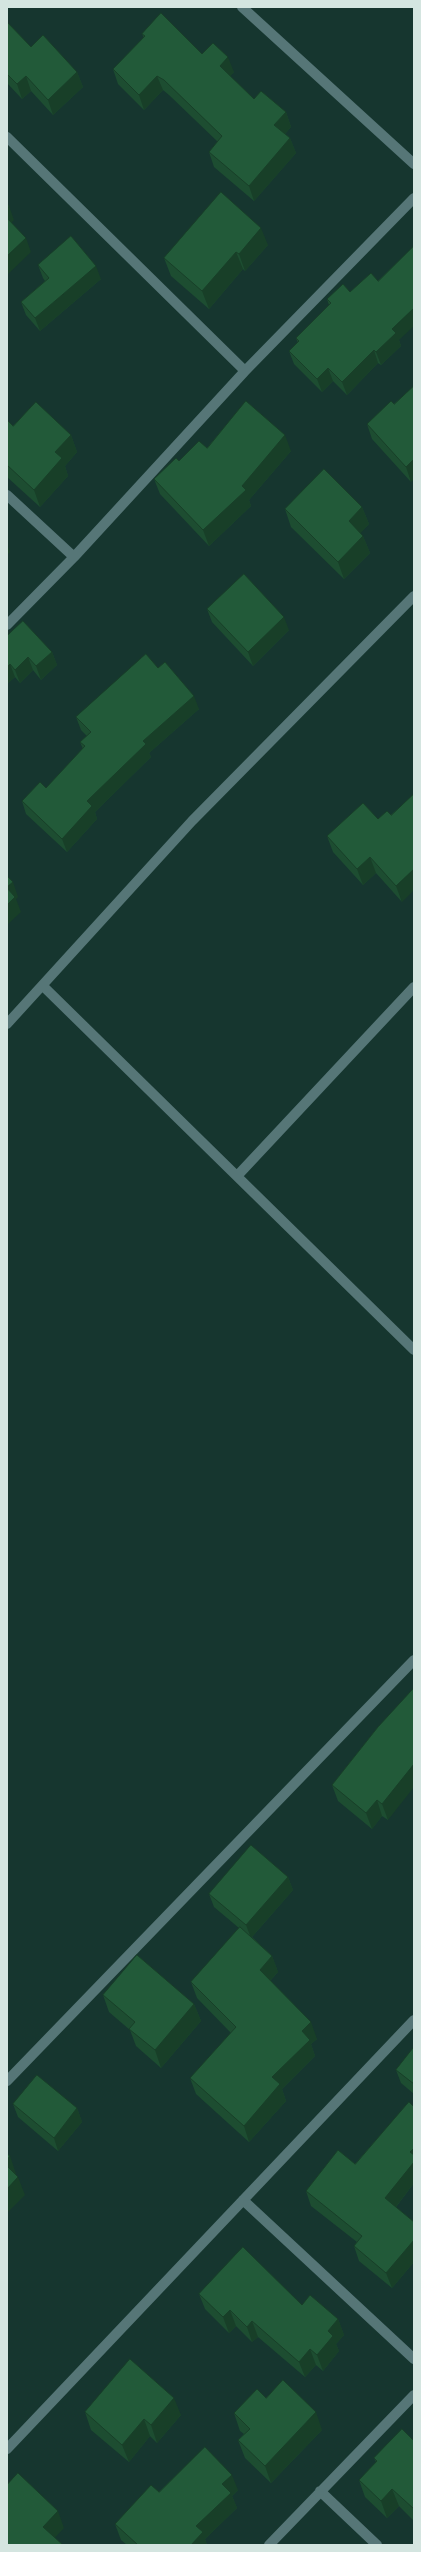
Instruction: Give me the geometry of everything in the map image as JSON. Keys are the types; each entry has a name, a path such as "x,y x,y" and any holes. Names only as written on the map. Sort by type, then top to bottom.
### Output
{"street":[{"path":"242,7 414,164"},
{"path":"7,137 245,371"},
{"path":"7,625 74,557 245,371 414,198"},
{"path":"7,495 74,557"},
{"path":"7,1024 192,820 414,596"},
{"path":"43,986 238,1175 414,1350"},
{"path":"238,1175 414,987"},
{"path":"7,2081 414,1660"},
{"path":"7,2449 414,2020"},
{"path":"243,2200 414,2359"},
{"path":"269,2545 414,2395"},
{"path":"320,2492 376,2545"}],"building":[{"path":"161,13 202,54 213,43 228,57 220,66 254,99 261,91 286,112 274,125 290,138 249,186 209,152 222,136 164,80 157,76 139,95 113,69 145,36 142,34"},
{"path":"7,22 31,47 43,35 77,72 48,100 26,76 17,84 7,74"},
{"path":"221,192 261,228 239,254 236,252 202,291 164,258"},
{"path":"7,218 26,238 7,256"},
{"path":"71,236 96,266 35,318 21,302 49,278 38,265"},
{"path":"414,246 414,308 392,329 396,333 376,352 374,350 342,382 328,368 317,379 289,351 299,341 296,338 331,303 327,299 343,284 350,292 371,273 378,281"},
{"path":"414,386 414,459 406,467 367,424 391,401 394,404"},
{"path":"246,401 285,435 242,486 246,490 203,530 154,479 176,458 179,461 199,441 207,448"},
{"path":"36,402 71,435 55,452 62,458 34,490 7,465 7,420 13,426"},
{"path":"324,469 362,507 349,521 363,536 338,562 285,509"},
{"path":"244,574 284,617 248,652 207,609"},
{"path":"23,621 52,652 36,666 28,657 15,670 10,664 7,667 7,636"},
{"path":"146,654 158,668 165,662 194,696 143,741 146,744 87,801 92,806 62,839 22,801 40,782 46,788 85,746 80,742 91,732 76,717"},
{"path":"414,794 414,869 396,886 370,857 357,869 327,836 363,803 378,819 387,811 391,815"},
{"path":"7,876 13,882 7,887"},
{"path":"7,888 15,897 7,905"},
{"path":"414,1688 414,1764 382,1804 377,1800 366,1813 332,1785 378,1727"},
{"path":"251,1845 288,1877 246,1925 209,1894"},
{"path":"240,1927 272,1956 260,1970 311,2022 302,2031 310,2040 272,2077 280,2084 244,2126 190,2078 236,2027 191,1982"},
{"path":"137,1955 194,2004 155,2050 129,2029 135,2022 103,1995"},
{"path":"414,2047 414,2084 396,2070"},
{"path":"37,2075 77,2108 54,2138 13,2104"},
{"path":"409,2102 414,2107 414,2148 410,2152 414,2155 414,2162 385,2198 414,2222 414,2240 386,2273 354,2246 362,2236 306,2191 338,2150 355,2164"},
{"path":"7,2166 18,2177 7,2189"},
{"path":"243,2247 302,2305 310,2295 338,2319 328,2331 333,2336 317,2355 310,2349 299,2362 252,2321 247,2327 230,2310 223,2317 199,2294"},
{"path":"130,2359 174,2398 151,2425 144,2419 122,2445 85,2412"},
{"path":"283,2380 316,2412 265,2466 238,2440 250,2429 234,2413 257,2389 266,2398"},
{"path":"402,2429 414,2441 414,2509 392,2489 381,2501 359,2480 377,2461 374,2458"},
{"path":"205,2447 232,2475 222,2484 231,2493 196,2526 203,2532 191,2545 138,2545 115,2524 151,2485 159,2492"},
{"path":"18,2473 58,2511 43,2527 63,2545 7,2545 7,2485"}]}
